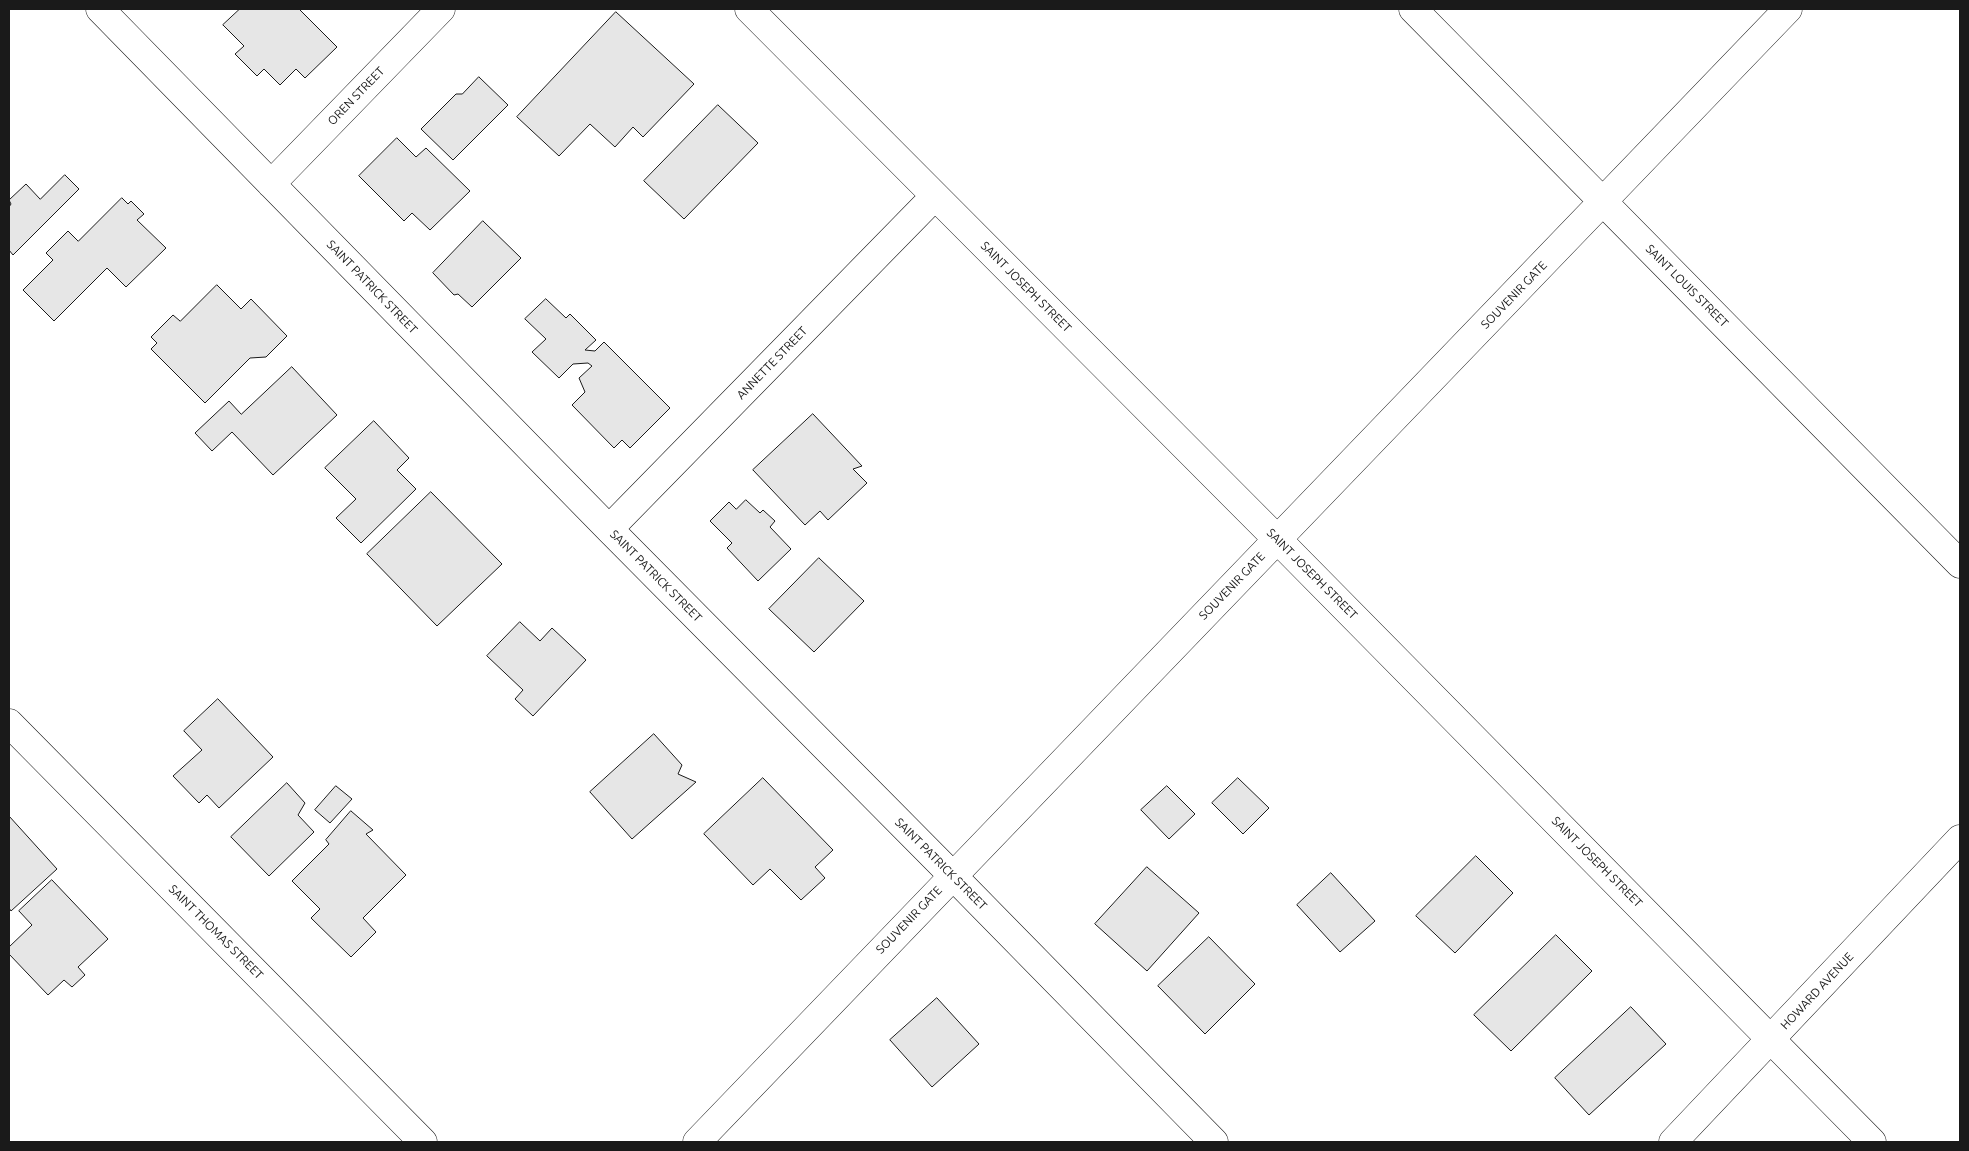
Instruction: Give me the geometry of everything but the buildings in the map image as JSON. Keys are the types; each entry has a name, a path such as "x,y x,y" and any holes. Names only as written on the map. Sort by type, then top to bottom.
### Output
{"street":[{"name":"SAINT PATRICK STREET","path":"100,9 609,529 1214,1142"},
{"name":"OREN STREET","path":"271,184 440,9"},
{"name":"SAINT JOSEPH STREET","path":"749,9 1277,539 1872,1142"},
{"name":"SAINT LOUIS STREET","path":"1413,9 1960,564"},
{"name":"SOUVENIR GATE","path":"697,1142 952,875 1604,202 1788,9"},
{"name":"ANNETTE STREET","path":"609,529 935,196"},
{"name":"SAINT THOMAS STREET","path":"9,723 423,1142"},
{"name":"HOWARD AVENUE","path":"1673,1142 1960,839"}]}
